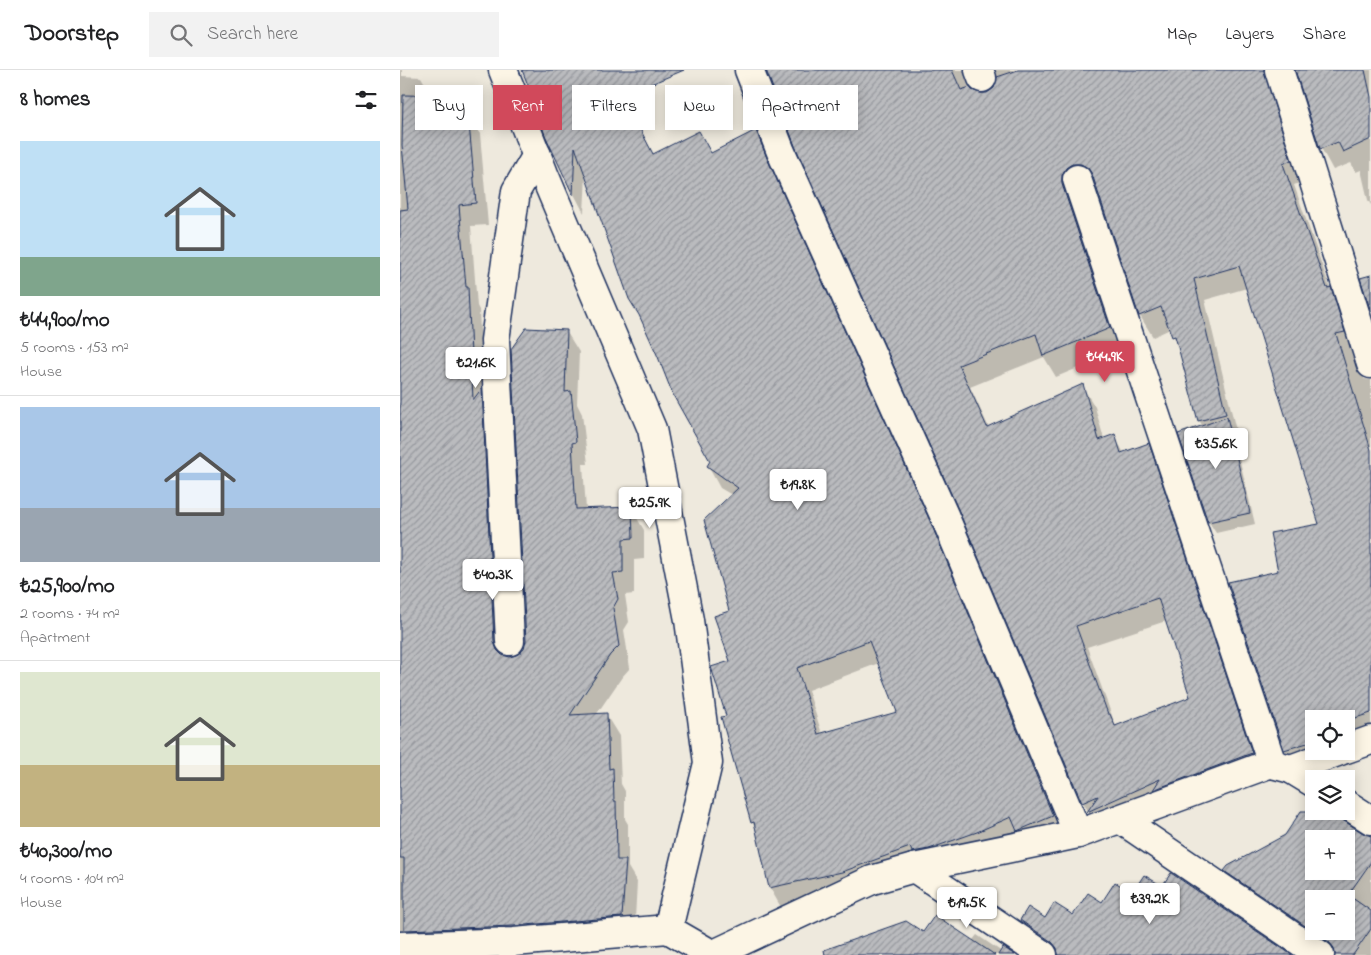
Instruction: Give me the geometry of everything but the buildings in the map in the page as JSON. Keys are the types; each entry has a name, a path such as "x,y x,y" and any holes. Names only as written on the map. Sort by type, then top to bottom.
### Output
{"street":[{"path":"503,70 652,429 689,620 708,763 668,929"},
{"path":"749,70 786,161 944,515 1078,834"},
{"path":"1279,70 1371,364"},
{"path":"510,641 495,340 516,191 537,155"},
{"path":"1077,179 1292,772"},
{"path":"1355,746 1371,740"},
{"path":"400,946 514,942 668,929 713,955 872,880 914,868 1078,834 1266,765 1292,772 1319,760"},
{"path":"1355,810 1371,820"},
{"path":"1120,818 1320,955"},
{"path":"914,868 1043,955"}]}
